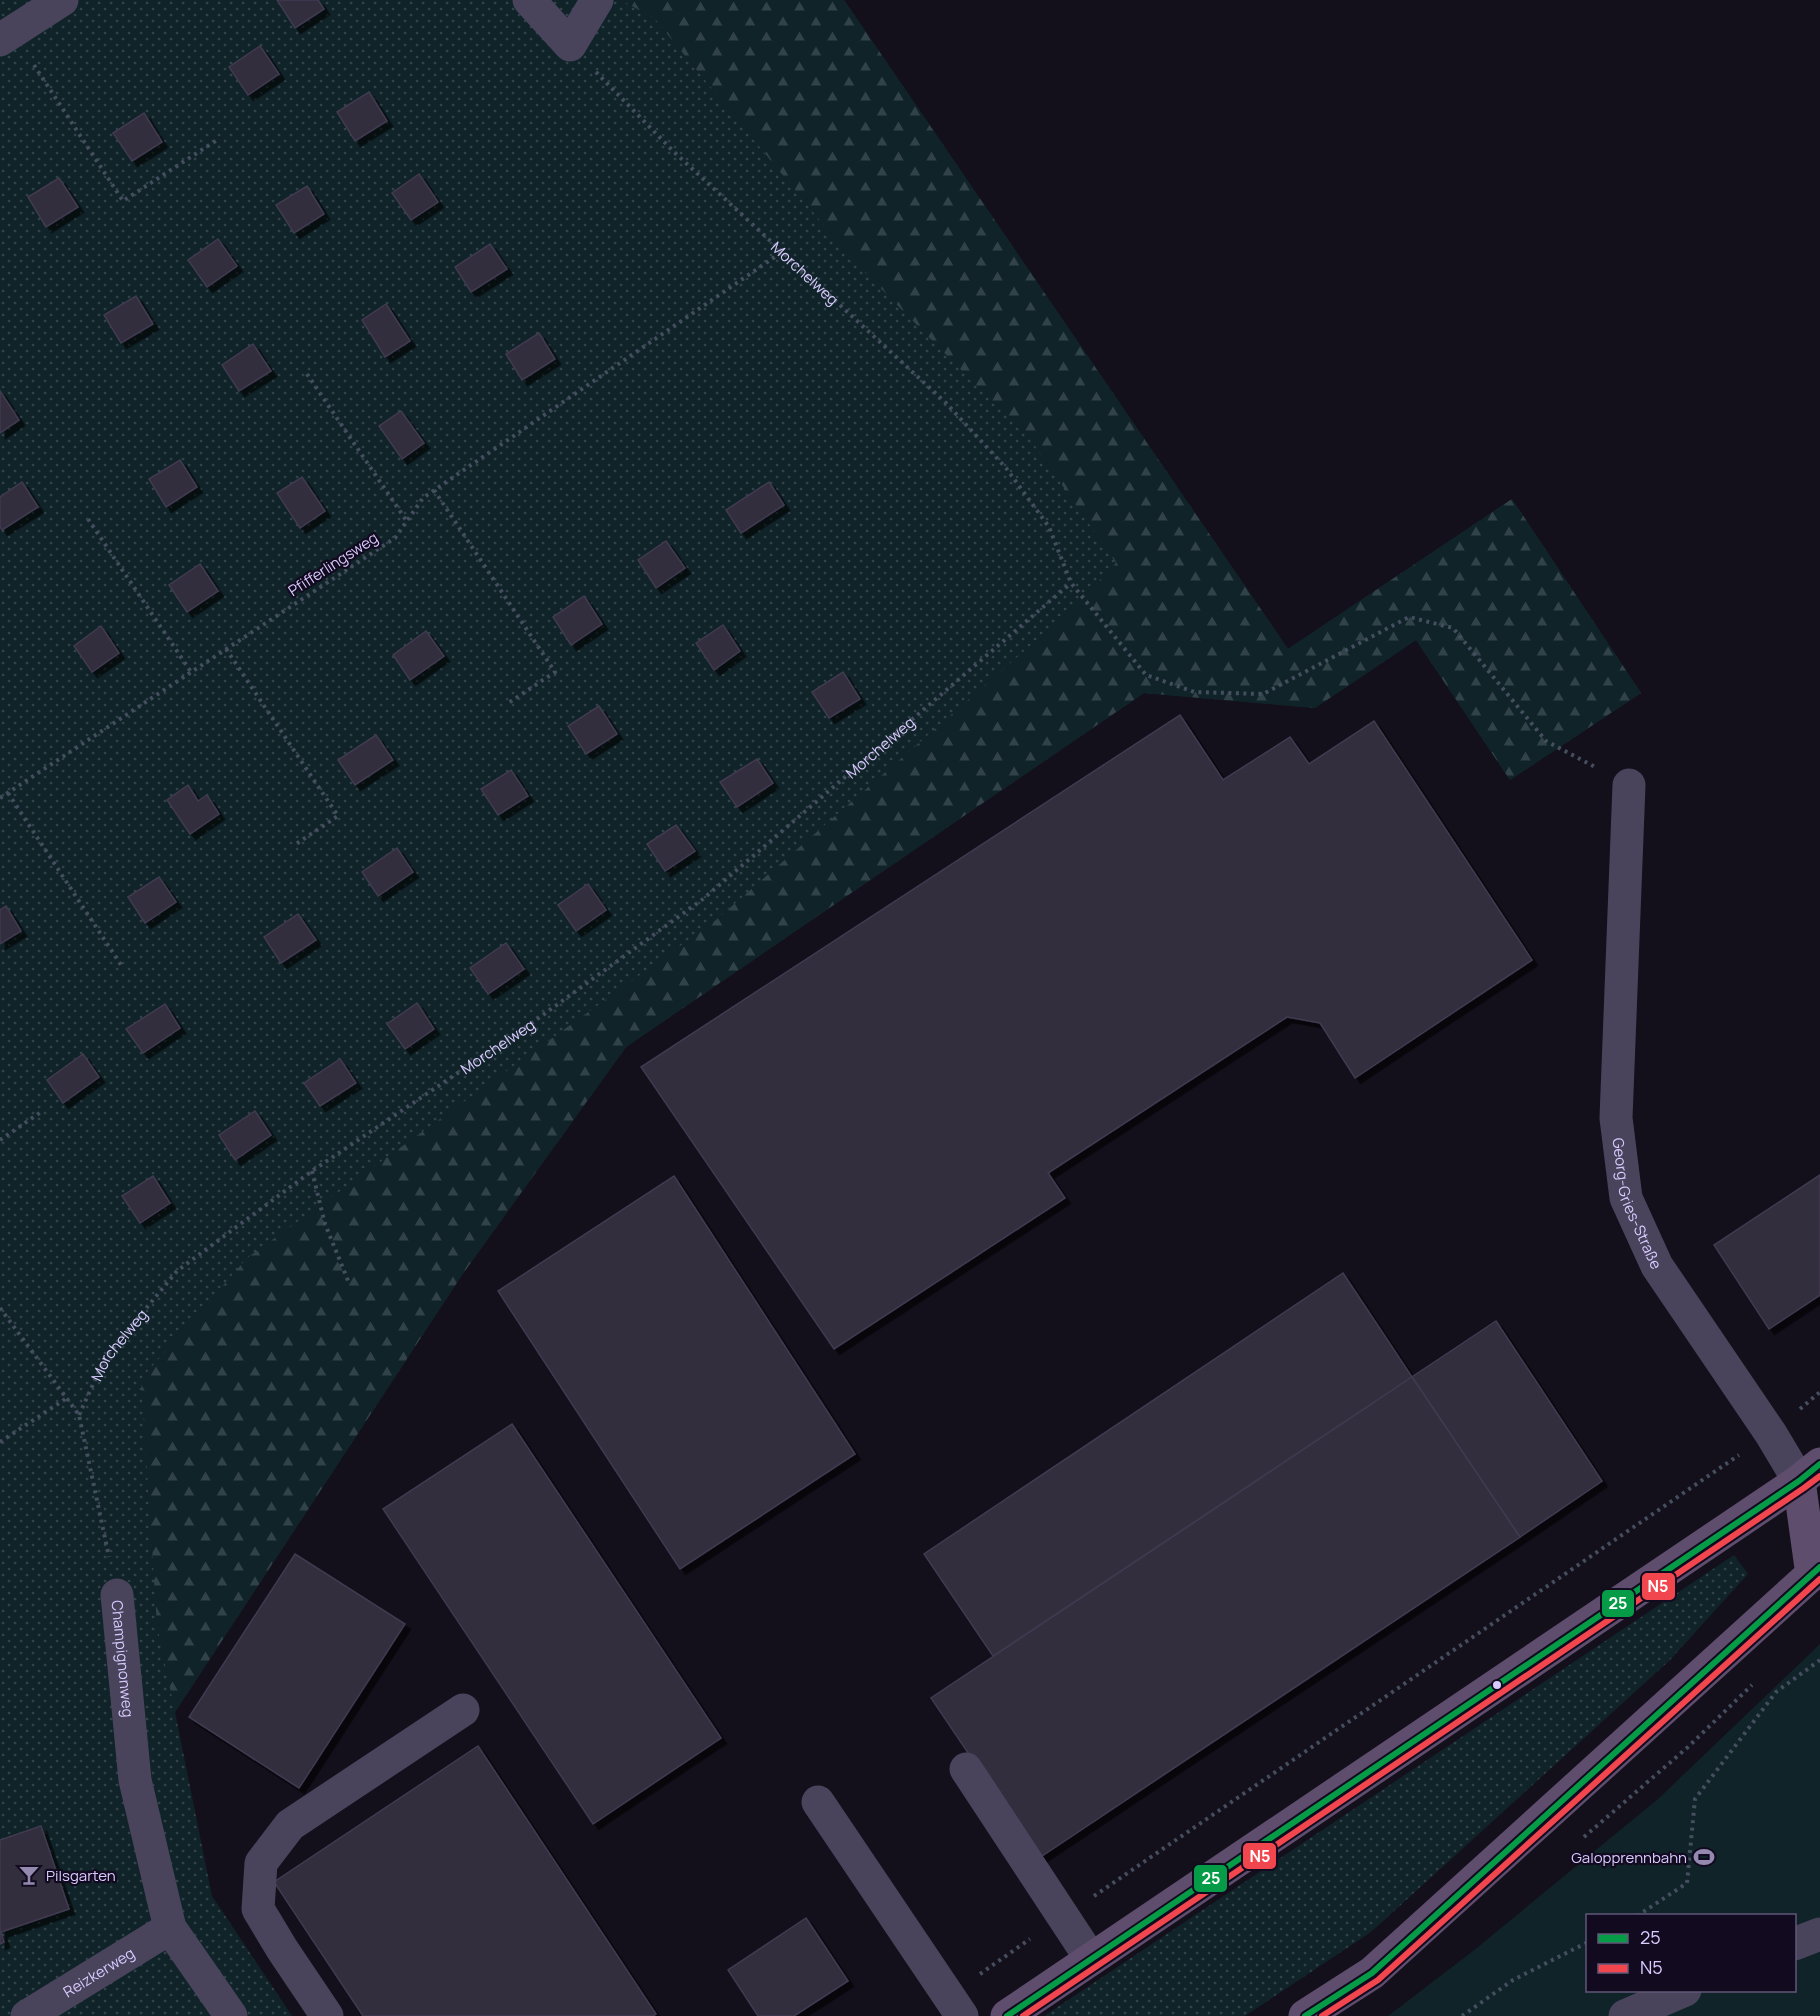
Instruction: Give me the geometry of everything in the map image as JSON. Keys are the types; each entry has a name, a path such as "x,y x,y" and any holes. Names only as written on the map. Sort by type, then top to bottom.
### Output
{"main road":[{"name":"Georg-Gries-Straße","path":"1810,1472 1816,1571"},
{"path":"1007,2016 1810,1472"},
{"path":"1305,2016 1372,1973 1816,1571"}],"street":[{"path":"6,36 62,0"},
{"path":"529,0 570,45 597,0"},
{"name":"Georg-Gries-Straße","path":"1629,785 1616,1118 1626,1198 1657,1266 1771,1434 1810,1472"},
{"name":"Champignonweg","path":"117,1595 135,1780 170,1928 231,2016"},
{"path":"327,2016 282,1950 258,1909 261,1863 290,1825 463,1710"},
{"path":"966,1770 1091,1959"},
{"path":"818,1802 955,2006"},
{"name":"Reizkerweg","path":"27,2016 170,1928"},
{"path":"1796,1943 1820,1934"},
{"path":"1625,2016 1680,1992"}],"path":[{"path":"6,36 123,201 218,140"},
{"name":"Morchelweg","path":"79,1415 105,1358 177,1271 312,1171 529,1025 703,899 1071,583 1049,527 1006,468 945,402 674,152 570,45"},
{"name":"Pfifferlingsweg","path":"0,798 395,538 423,498 782,252"},
{"path":"307,374 406,521"},
{"path":"434,490 555,672 507,704"},
{"path":"88,519 191,672"},
{"path":"1071,583 1146,675 1194,692 1263,694 1409,617 1453,628 1546,741 1629,785"},
{"path":"226,649 338,816 296,844"},
{"path":"8,793 123,968"},
{"path":"0,1140 41,1112"},
{"path":"312,1171 325,1224 350,1283"},
{"name":"Champignonweg","path":"0,1308 79,1415 117,1595"},
{"path":"955,2006 1063,1917 1771,1434 1820,1392"},
{"path":"0,1442 67,1398"},
{"path":"1639,1914 1687,1883 1695,1799 1776,1692 1820,1660"},
{"path":"1462,2016 1513,1980 1586,1943"}],"green space":[{"path":"0,0 844,0 1288,649 1512,499 1641,693 1510,780 1416,640 1315,708 1144,693 626,1047 462,1275 175,1712 212,1896 292,2016 0,2016"},
{"path":"621,0 844,0 1288,649 1512,499 1641,693 1510,780 1416,640 1315,708 1144,693 626,1047 462,1275 175,1712 157,1626 141,1379 247,1258 716,920 1071,610 1116,563 1033,443 849,256 655,19"},
{"path":"1734,1555 1748,1574 1670,1660 1371,1932 1245,2016 1044,2016"},
{"name":"Galopprennbahn","path":"1820,1644 1820,2016 1388,2016 1473,1951 1658,1799"}],"building":[{"path":"277,0 318,0 324,9 295,28"},
{"path":"260,46 279,74 248,95 229,67"},
{"path":"369,92 387,121 355,141 337,112"},
{"path":"144,113 162,142 132,161 113,133"},
{"path":"419,174 438,202 411,220 392,193"},
{"path":"59,178 78,207 46,227 28,197"},
{"path":"307,186 324,214 294,233 276,205"},
{"path":"218,239 237,266 207,287 188,260"},
{"path":"490,244 507,269 471,292 455,267"},
{"path":"136,296 153,324 121,343 104,315"},
{"path":"386,304 410,341 385,357 362,320"},
{"path":"539,333 555,359 522,380 506,354"},
{"path":"253,344 271,371 239,391 222,365"},
{"path":"0,391 19,420 0,433"},
{"path":"401,411 424,443 402,459 379,426"},
{"path":"180,460 197,487 166,507 149,479"},
{"path":"302,477 325,511 300,528 277,493"},
{"path":"22,482 38,507 2,530 0,527 0,497"},
{"path":"769,482 784,505 741,533 726,510"},
{"path":"666,541 685,568 656,588 638,560"},
{"path":"200,564 218,591 187,612 169,585"},
{"path":"584,596 602,624 571,645 553,617"},
{"path":"723,625 740,651 714,670 696,643"},
{"path":"101,626 119,653 92,672 74,646"},
{"path":"426,631 444,656 410,680 393,655"},
{"path":"843,672 860,699 829,718 812,692"},
{"path":"599,706 617,734 586,754 568,726"},
{"path":"1180,715 1223,780 1290,737 1309,764 1374,721 1532,960 1355,1078 1320,1023 1287,1017 1048,1173 1065,1198 834,1349 641,1067"},
{"path":"376,735 393,760 355,785 338,760"},
{"path":"757,759 773,783 737,807 720,782"},
{"path":"511,770 528,796 498,815 481,789"},
{"path":"188,785 198,801 207,795 219,814 190,834 167,800"},
{"path":"676,825 695,851 665,871 647,844"},
{"path":"397,848 413,872 378,896 362,872"},
{"path":"159,877 176,902 145,923 128,897"},
{"path":"588,884 606,910 576,931 558,905"},
{"path":"6,906 21,931 0,944 0,910"},
{"path":"298,914 316,940 281,963 264,937"},
{"path":"506,943 524,969 488,994 470,968"},
{"path":"417,1003 434,1029 405,1049 387,1024"},
{"path":"165,1004 180,1028 143,1053 126,1029"},
{"path":"83,1054 99,1077 63,1103 47,1080"},
{"path":"340,1059 356,1083 320,1106 304,1083"},
{"path":"255,1111 271,1135 235,1160 219,1135"},
{"path":"1820,1175 1820,1295 1769,1329 1714,1245"},
{"path":"153,1176 170,1203 140,1223 122,1196"},
{"path":"674,1176 855,1454 680,1569 498,1291"},
{"path":"1343,1273 1412,1377 993,1656 924,1554"},
{"path":"1496,1321 1602,1481 1520,1537 1412,1377"},
{"path":"1412,1377 1520,1537 1039,1858 931,1698"},
{"path":"512,1424 721,1738 593,1824 383,1509"},
{"path":"295,1554 405,1624 299,1788 189,1717"},
{"path":"478,1746 656,2014 653,2016 363,2016 274,1882"},
{"name":"Pilsgarten","path":"41,1826 69,1909 1,1932 4,1942 0,1944 0,1840"},
{"path":"806,1918 848,1981 794,2016 758,2016 728,1970"}],"transit line":[{"name":"25","path":"1007,2016 1799,1481 1820,1464"},
{"name":"N5","path":"1023,2016 1820,1476"},
{"name":"25","path":"1305,2016 1372,1973 1820,1567"},
{"name":"N5","path":"1322,2016 1378,1980 1820,1579"}],"place":[{"name":"Galopprennbahn","path":"1704,1857"},
{"name":"Pilsgarten","path":"29,1875"}]}
